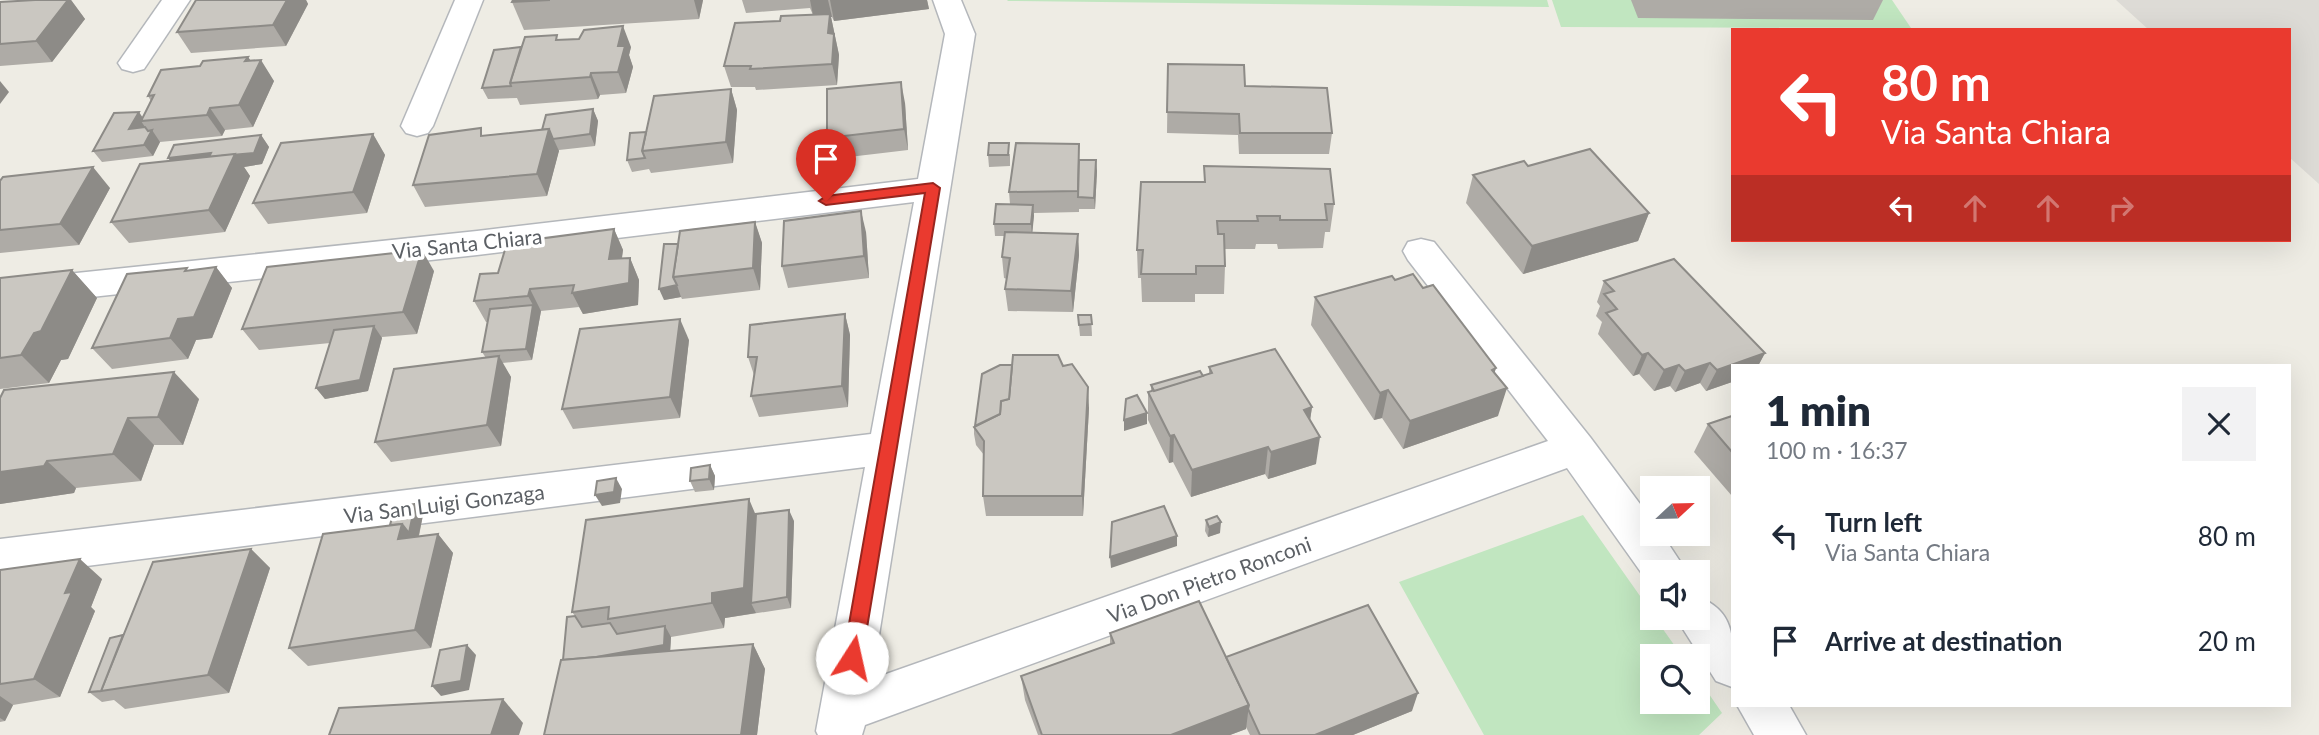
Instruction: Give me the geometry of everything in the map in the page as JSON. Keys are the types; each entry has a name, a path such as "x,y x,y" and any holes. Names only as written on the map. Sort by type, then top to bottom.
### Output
{"street":[{"path":"133,63 176,0"},
{"path":"417,126 469,0"},
{"path":"841,723 960,34 947,0"},
{"name":"Via Santa Chiara","path":"0,294 491,241 933,188"},
{"path":"1421,251 1576,448 1656,560"},
{"name":"Via San Luigi Gonzaga","path":"0,558 888,448"},
{"name":"Via Don Pietro Ronconi","path":"841,723 1576,448"},
{"path":"1707,630 1731,665"},
{"path":"1761,707 1782,735"}],"shaded area":[{"path":"2116,0 2319,0 2319,184 2291,159 2291,28 2147,28"}],"green space":[{"path":"1547,0 1549,7 1007,1"},
{"path":"1552,0 1892,0 1911,28 1561,27"},
{"path":"1583,515 1640,596 1640,630 1664,630 1673,644 1640,644 1640,714 1710,714 1710,696 1722,713 1699,735 1484,735 1399,582"}],"building":[{"path":"68,0 36,41 0,44 0,2"},
{"path":"196,0 287,0 273,25 177,32"},
{"path":"513,0 550,0 512,2"},
{"path":"830,14 828,33 834,34 832,64 750,69 751,66 724,66 735,23 780,21 781,16"},
{"path":"623,26 618,46 625,46 618,72 591,73 590,77 510,83 525,37 557,35 556,40 579,39 584,30"},
{"path":"521,47 511,86 482,88 494,50"},
{"path":"248,57 245,61 261,60 239,105 210,108 207,115 141,121 154,95 148,96 161,70 200,66 203,61"},
{"path":"1168,64 1244,65 1245,86 1327,88 1332,133 1240,133 1239,114 1167,112"},
{"path":"901,82 904,129 827,138 827,89"},
{"path":"731,89 726,142 642,151 654,96"},
{"path":"593,109 590,134 553,139 549,129 542,130 546,115"},
{"path":"139,112 129,129 145,127 148,131 152,130 144,145 93,151 114,113"},
{"path":"481,128 481,136 549,129 537,174 413,185 429,135"},
{"path":"646,132 642,151 645,158 627,160 630,133"},
{"path":"373,134 353,192 253,203 281,143"},
{"path":"261,135 254,153 209,157 211,153 168,158 174,145"},
{"path":"989,143 1009,143 1008,155 988,155"},
{"path":"1016,143 1079,144 1078,191 1009,192"},
{"path":"1590,149 1649,213 1532,246 1473,175 1524,161 1528,166"},
{"path":"235,154 209,210 111,222 140,164"},
{"path":"1079,160 1096,160 1094,198 1078,197"},
{"path":"1204,166 1330,169 1334,204 1325,204 1327,220 1280,220 1280,216 1257,216 1258,221 1217,221 1218,234 1224,234 1225,266 1196,266 1196,274 1141,274 1143,250 1137,250 1141,182 1205,182"},
{"path":"93,167 60,224 0,230 0,181 3,177"},
{"path":"996,204 1033,205 1031,224 994,224"},
{"path":"861,211 864,256 782,266 784,221"},
{"path":"755,222 753,268 673,277 680,231"},
{"path":"614,229 609,259 630,258 629,283 572,293 574,285 530,289 528,296 474,301 480,274 498,273 507,243"},
{"path":"1005,232 1078,234 1071,291 1005,289 1010,258 1002,257"},
{"path":"664,244 678,244 673,277 677,285 659,289"},
{"path":"422,250 403,312 242,329 267,267"},
{"path":"1674,259 1765,353 1717,370 1710,363 1685,371 1679,365 1664,370 1648,353 1642,355 1606,313 1617,309 1604,294 1614,291 1604,281"},
{"path":"216,267 194,317 178,319 170,338 92,348 127,274"},
{"path":"72,270 41,331 34,333 21,355 0,358 0,278"},
{"path":"1413,274 1423,288 1433,285 1496,368 1492,370 1507,388 1410,421 1388,390 1380,393 1315,297 1392,276 1395,280"},
{"path":"533,305 526,349 482,352 490,309"},
{"path":"845,314 842,386 751,396 757,357 748,357 750,325"},
{"path":"1078,315 1091,315 1092,324 1079,325"},
{"path":"680,319 670,397 562,409 580,329"},
{"path":"374,326 360,380 316,388 334,330"},
{"path":"1275,349 1312,407 1304,410 1320,437 1271,452 1268,447 1192,470 1174,435 1170,436 1148,392 1212,373 1209,367"},
{"path":"1013,355 1058,355 1063,366 1072,364 1088,387 1082,496 983,496 984,441 974,427 1000,414 1001,401 1009,399"},
{"path":"499,356 487,425 375,442 394,369"},
{"path":"1000,365 1012,365 1009,399 1001,401 1000,414 975,426 982,374"},
{"path":"1200,371 1203,376 1154,391 1151,385"},
{"path":"174,372 158,417 128,418 113,454 47,461 44,466 0,472 0,398 4,390"},
{"path":"1137,395 1147,413 1124,420 1126,399"},
{"path":"1731,416 1731,451 1708,424"},
{"path":"710,465 709,479 690,481 691,468"},
{"path":"616,478 614,492 595,495 597,481"},
{"path":"749,499 744,588 712,593 712,603 608,619 609,607 572,612 586,520"},
{"path":"415,504 409,533 402,524 390,525 395,507"},
{"path":"1164,506 1177,536 1110,557 1112,522"},
{"path":"789,510 787,597 751,603 756,514"},
{"path":"1217,516 1221,522 1209,527 1206,520"},
{"path":"402,524 398,539 438,534 415,630 289,648 323,534"},
{"path":"251,549 208,675 101,691 153,562"},
{"path":"80,559 65,593 72,592 34,679 0,684 0,570"},
{"path":"1199,601 1249,705 1171,735 1042,735 1021,676 1114,643 1110,633"},
{"path":"1368,605 1418,693 1315,735 1260,735 1226,657"},
{"path":"575,616 582,627 610,623 617,634 665,626 664,645 563,660 567,617"},
{"path":"123,635 101,691 89,692 110,638"},
{"path":"753,644 741,735 544,735 561,660"},
{"path":"467,645 461,681 432,686 440,650"},
{"path":"503,699 491,735 329,735 339,708"}],"route":[{"path":"826,201 933,188 852,658"}]}
